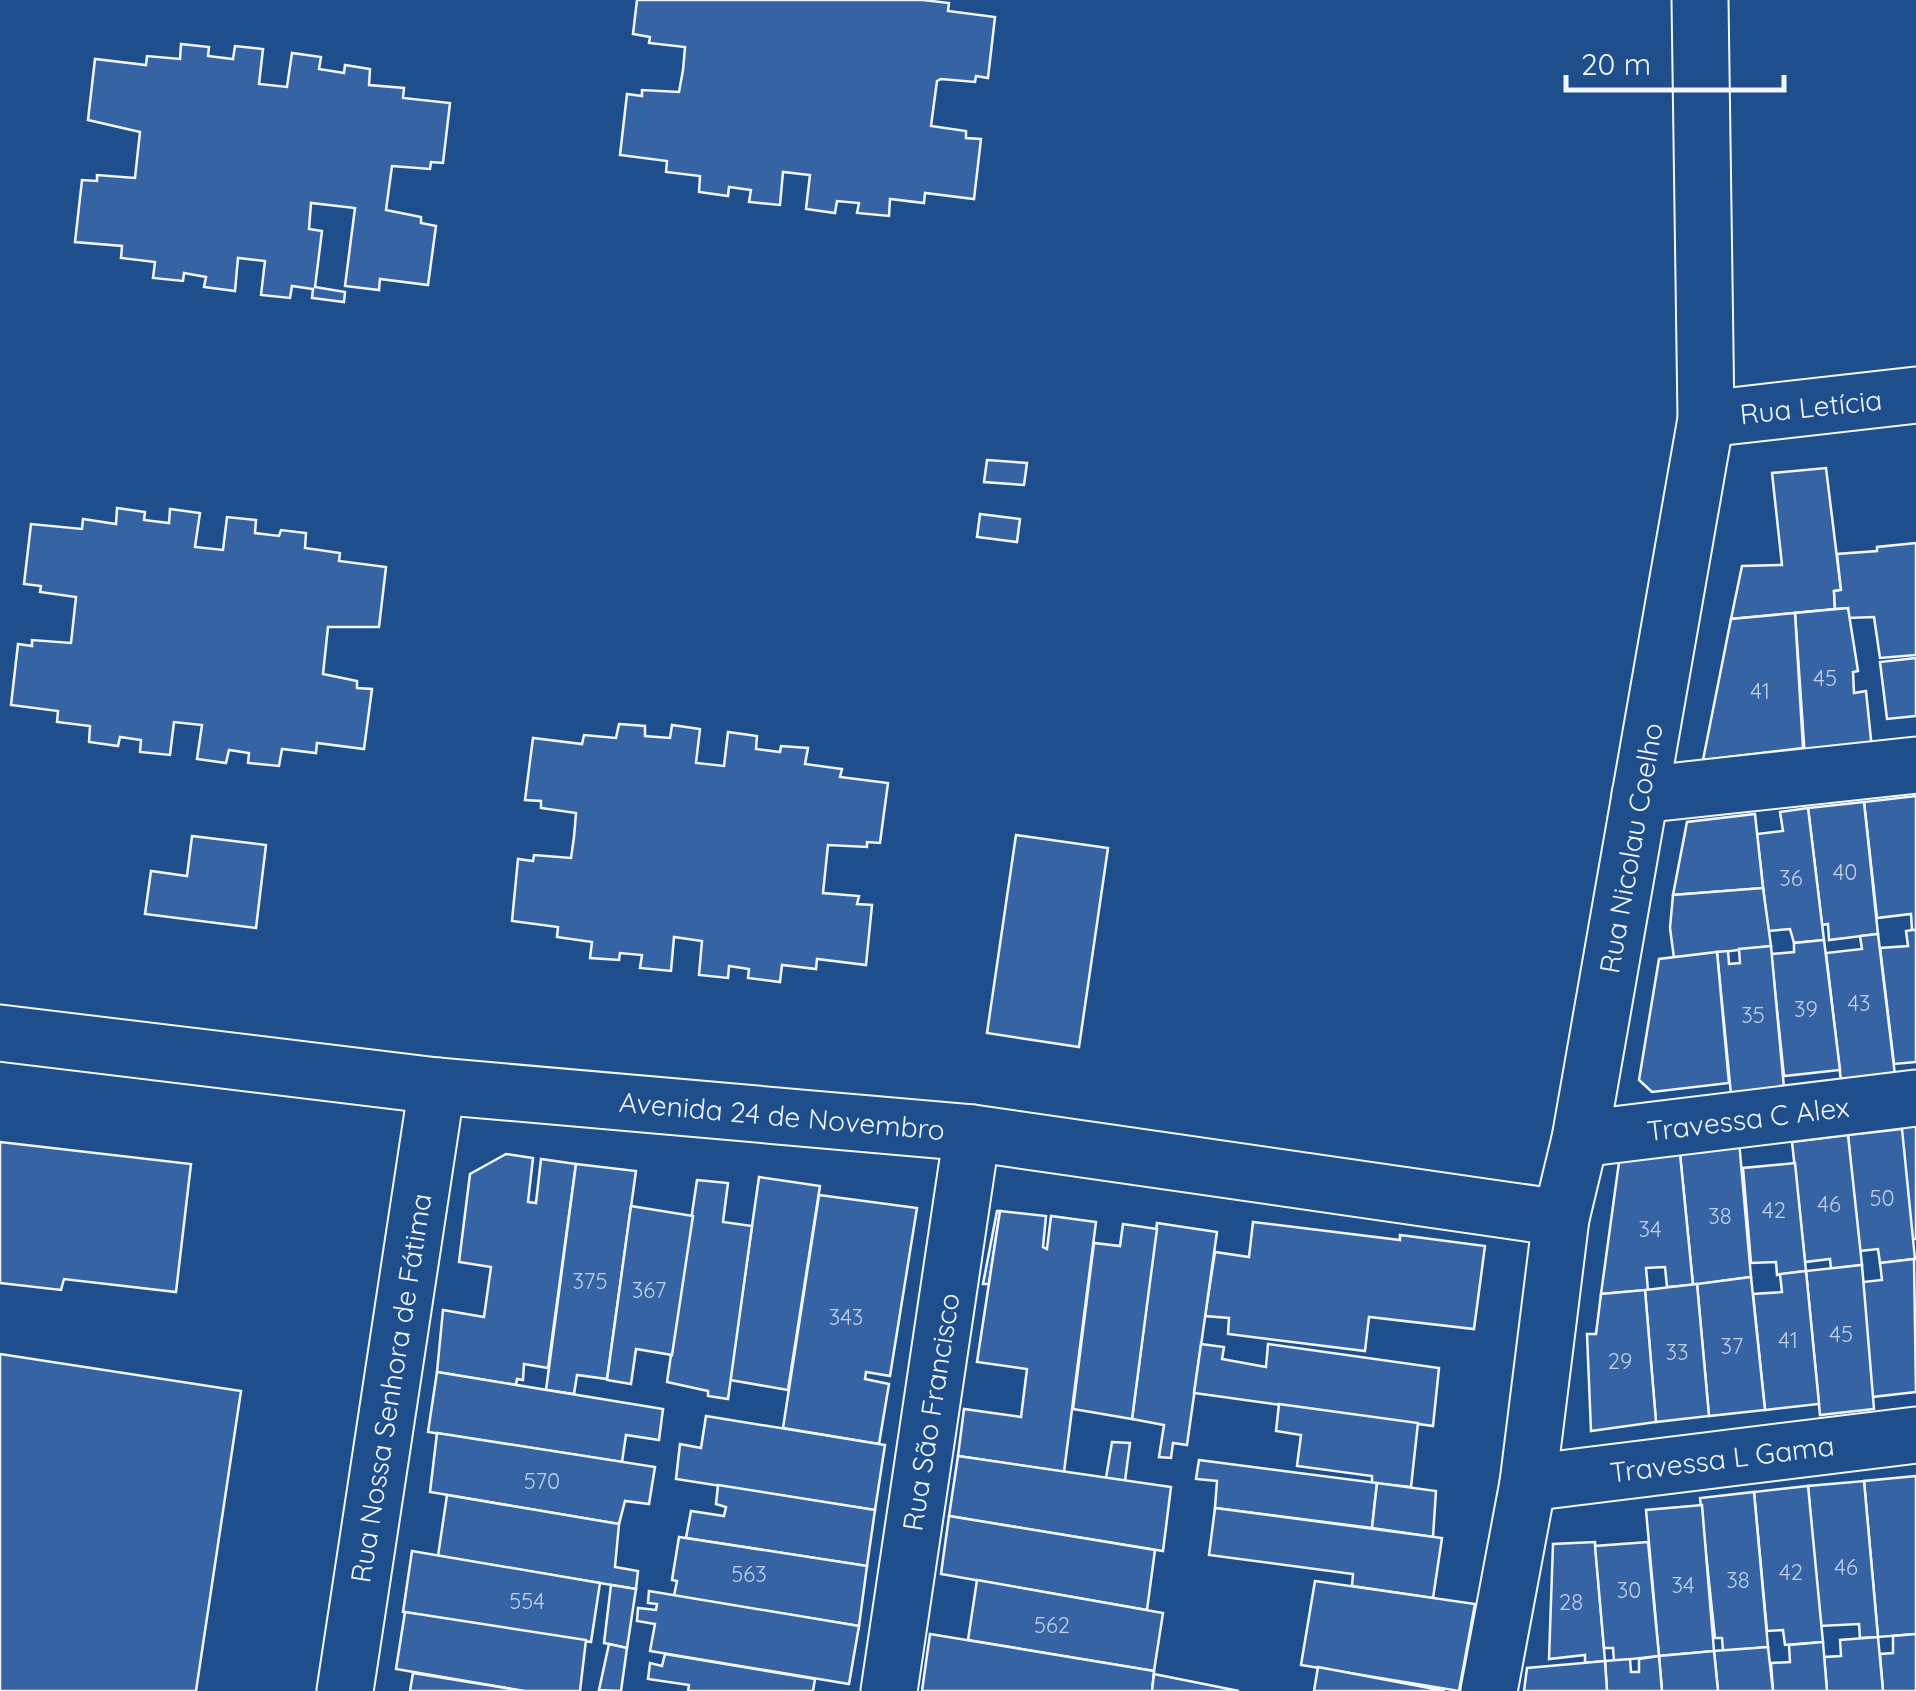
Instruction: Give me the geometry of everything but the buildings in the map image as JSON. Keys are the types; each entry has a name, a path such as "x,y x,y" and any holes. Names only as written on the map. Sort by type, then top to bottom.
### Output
{"street":[{"name":"Rua Nicolau Coelho","path":"1490,1691 1528,1482 1561,1218 1580,1139 1706,419 1700,0"},
{"name":"Rua Letícia","path":"1706,419 1916,395"},
{"path":"1640,795 1916,765"},
{"name":"Avenida 24 de Novembro","path":"0,1033 437,1086 972,1133 1561,1218"},
{"name":"Rua Nossa Senhora de Fátima","path":"344,1691 437,1086"},
{"name":"Travessa C Alex","path":"1580,1139 1916,1098"},
{"name":"Rua São Francisco","path":"889,1691 972,1133"},
{"name":"Travessa L Gama","path":"1528,1482 1916,1435"}]}
